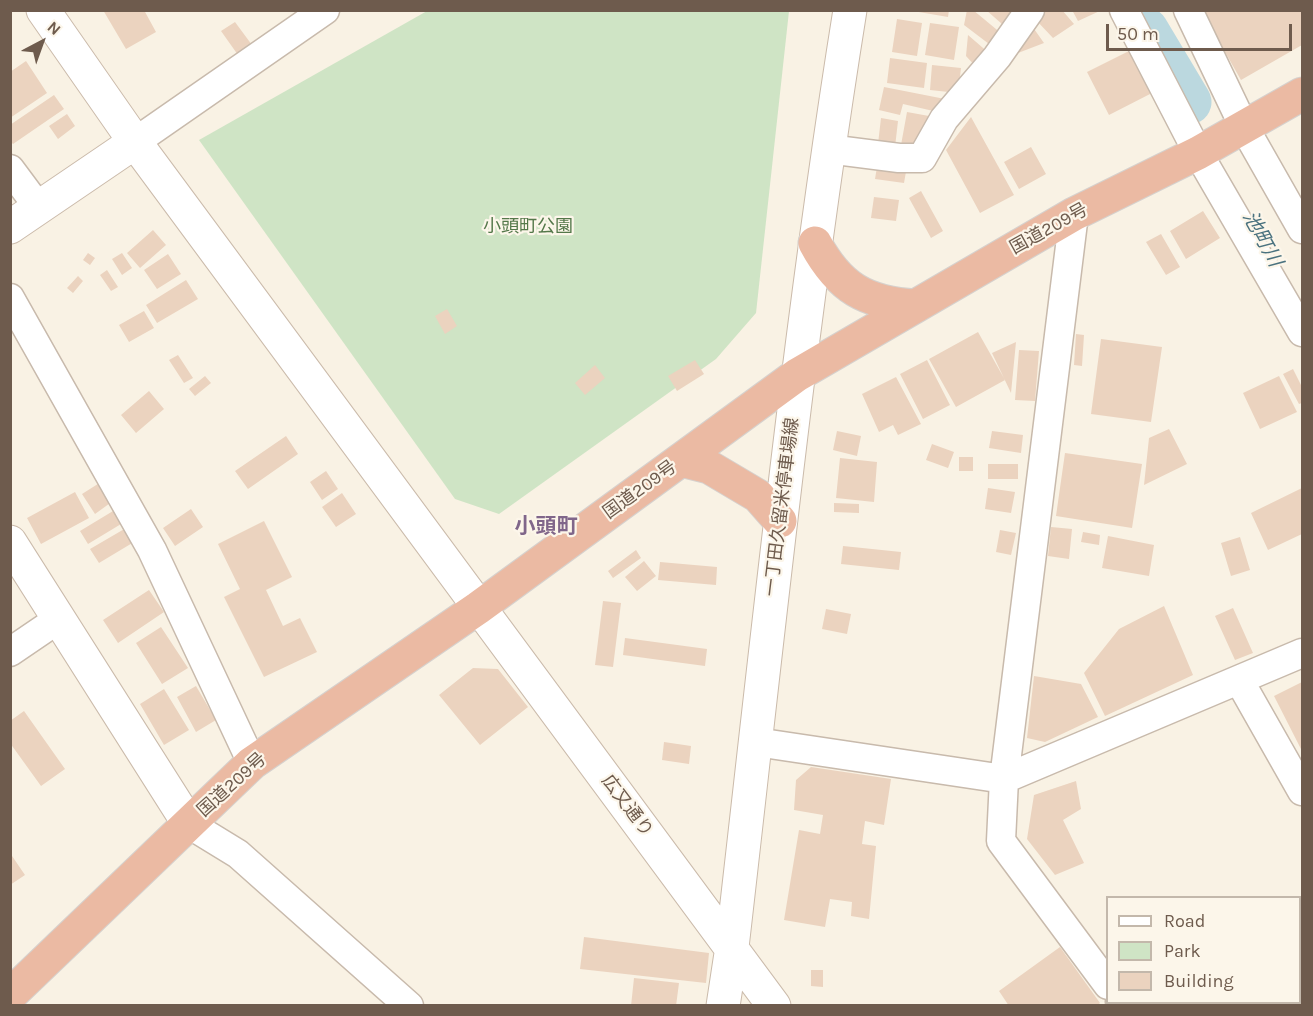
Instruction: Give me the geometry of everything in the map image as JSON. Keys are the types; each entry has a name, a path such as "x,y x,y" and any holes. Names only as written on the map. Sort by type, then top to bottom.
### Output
{"highway":[{"name":"国道209号","path":"10,995 252,763 478,608 797,375 1074,214 1198,153 1302,94"},
{"path":"815,243 827,265 844,282 864,294 890,304 916,306"},
{"path":"681,460 709,467 758,496 780,521"}],"street":[{"name":"広又通り","path":"43,10 135,142 774,1005"},
{"path":"10,228 325,10"},
{"name":"一丁田久留米停車場線","path":"723,1005 732,947 797,375 850,10"},
{"path":"828,149 899,158 922,158 944,119 997,57 1030,10"},
{"path":"1124,10 1198,153 1302,332"},
{"path":"1188,10 1244,127 1302,230"},
{"path":"10,169 39,208"},
{"path":"1074,214 1004,780 1002,841 1106,984"},
{"path":"10,298 152,550 252,763"},
{"path":"10,542 189,824 238,854 409,1005"},
{"path":"10,652 60,618"},
{"path":"756,742 1004,780 1302,653"},
{"path":"1239,680 1302,791"}],"green space":[{"name":"小頭町公園","path":"427,11 789,11 756,313 716,359 499,514 455,499 199,140"}],"building":[{"path":"103,10 144,10 156,32 126,49"},
{"path":"907,10 949,10 948,17"},
{"path":"967,10 973,10 1002,34 993,47 964,25"},
{"path":"986,10 1014,10 1002,24"},
{"path":"1045,10 1062,10 1074,24 1053,38 1036,20"},
{"path":"1072,10 1102,10 1078,21"},
{"path":"1201,10 1302,10 1302,45 1241,80"},
{"path":"897,19 922,23 917,56 892,52"},
{"path":"235,22 252,45 238,55 221,31"},
{"path":"930,23 959,27 954,60 925,55"},
{"path":"1032,26 1044,43 1005,58"},
{"path":"968,35 990,54 977,68 966,56"},
{"path":"1131,50 1152,93 1109,115 1087,72"},
{"path":"890,58 927,63 924,88 887,83"},
{"path":"26,61 47,93 10,118 10,72"},
{"path":"932,65 961,68 958,93 930,90"},
{"path":"884,87 945,99 942,113 903,104 900,115 879,110"},
{"path":"54,95 64,109 13,144 10,141 10,125"},
{"path":"907,112 929,116 923,149 901,145"},
{"path":"67,114 75,126 58,139 49,126"},
{"path":"971,117 1014,195 980,213 946,150"},
{"path":"881,118 898,121 895,147 878,144"},
{"path":"1031,147 1046,174 1019,189 1004,162"},
{"path":"878,161 907,166 904,183 875,179"},
{"path":"921,191 943,231 931,238 909,198"},
{"path":"874,197 899,200 896,221 871,218"},
{"path":"1203,211 1220,238 1186,259 1170,231"},
{"path":"153,230 166,245 140,268 127,253"},
{"path":"1161,234 1180,267 1166,275 1146,242"},
{"path":"88,253 95,258 90,265 83,260"},
{"path":"122,253 132,268 122,275 112,259"},
{"path":"168,254 181,274 157,289 144,270"},
{"path":"107,270 118,287 111,291 100,275"},
{"path":"78,276 83,281 73,293 67,288"},
{"path":"186,280 198,299 157,323 146,305"},
{"path":"447,309 457,326 445,334 435,316"},
{"path":"144,311 154,328 129,342 119,325"},
{"path":"978,332 1005,380 956,407 929,359"},
{"path":"1076,334 1084,335 1082,366 1074,365"},
{"path":"1101,339 1162,347 1151,422 1091,414"},
{"path":"1016,342 1011,393 992,353"},
{"path":"1019,350 1039,351 1035,401 1015,400"},
{"path":"178,355 193,378 184,383 169,360"},
{"path":"695,360 704,374 677,391 668,376"},
{"path":"927,360 950,405 923,419 900,374"},
{"path":"595,365 605,378 585,395 575,383"},
{"path":"1293,369 1302,387 1302,403 1299,404 1283,374"},
{"path":"205,376 211,383 195,396 189,389"},
{"path":"1279,376 1297,412 1260,429 1243,393"},
{"path":"896,377 921,424 898,435 893,425 879,432 862,394"},
{"path":"149,391 164,409 136,433 121,415"},
{"path":"1169,429 1187,464 1144,485 1149,438"},
{"path":"837,431 861,436 857,456 833,450"},
{"path":"992,431 1023,435 1021,453 989,448"},
{"path":"286,436 298,454 248,489 235,471"},
{"path":"932,444 954,452 948,468 926,460"},
{"path":"1065,453 1142,464 1132,528 1056,516"},
{"path":"959,457 973,457 973,471 959,471"},
{"path":"840,458 877,462 874,502 836,498"},
{"path":"988,464 1018,464 1018,479 988,479"},
{"path":"326,471 338,489 322,500 310,482"},
{"path":"101,482 113,501 95,514 82,494"},
{"path":"988,488 1015,492 1011,513 985,509"},
{"path":"1302,488 1302,534 1268,550 1251,513"},
{"path":"75,492 89,518 41,544 27,518"},
{"path":"342,493 356,514 336,527 322,507"},
{"path":"834,503 859,504 859,513 834,512"},
{"path":"118,508 126,521 88,544 80,531"},
{"path":"191,509 203,527 175,546 163,528"},
{"path":"264,521 292,577 266,590 283,626 300,618 317,652 264,677 224,597 240,589 218,544"},
{"path":"1051,527 1072,529 1069,559 1048,556"},
{"path":"126,528 134,542 99,563 90,549"},
{"path":"1000,530 1016,533 1011,555 996,552"},
{"path":"1083,532 1100,535 1099,545 1081,542"},
{"path":"1108,536 1154,545 1149,576 1102,568"},
{"path":"1240,537 1250,570 1231,576 1221,543"},
{"path":"843,546 901,552 899,570 841,564"},
{"path":"636,550 641,558 613,578 608,571"},
{"path":"644,561 656,576 637,591 625,577"},
{"path":"660,562 717,567 716,585 658,580"},
{"path":"149,590 164,612 118,643 103,620"},
{"path":"603,601 621,603 613,667 595,665"},
{"path":"1164,606 1193,675 1105,716 1084,673 1119,629"},
{"path":"1233,608 1253,653 1235,660 1215,616"},
{"path":"826,609 851,614 847,634 822,629"},
{"path":"161,627 188,668 162,684 136,643"},
{"path":"625,638 707,649 705,666 623,655"},
{"path":"473,668 498,669 528,707 480,745 439,695"},
{"path":"1034,676 1081,684 1098,717 1045,742 1027,738"},
{"path":"1302,682 1302,751 1274,696"},
{"path":"196,686 216,720 196,732 177,697"},
{"path":"164,689 189,730 164,745 140,704"},
{"path":"24,711 65,769 41,786 10,743 10,721"},
{"path":"664,742 691,746 689,764 662,760"},
{"path":"811,767 891,779 884,825 865,821 862,844 876,846 869,919 851,916 852,902 830,899 825,927 784,920 799,830 820,834 823,815 794,810 796,780"},
{"path":"1076,781 1081,809 1063,820 1084,863 1055,875 1027,839 1034,795"},
{"path":"10,853 25,875 10,885"},
{"path":"584,937 709,953 706,983 580,969"},
{"path":"1060,947 1100,1003 1097,1006 1009,1006 999,991"},
{"path":"811,970 823,970 823,987 811,986"},
{"path":"634,978 679,983 676,1006 631,1006"}],"waterway":[{"name":"池町川","path":"1146,30 1189,102"}],"district":[{"name":"小頭町","path":"546,527"}]}
